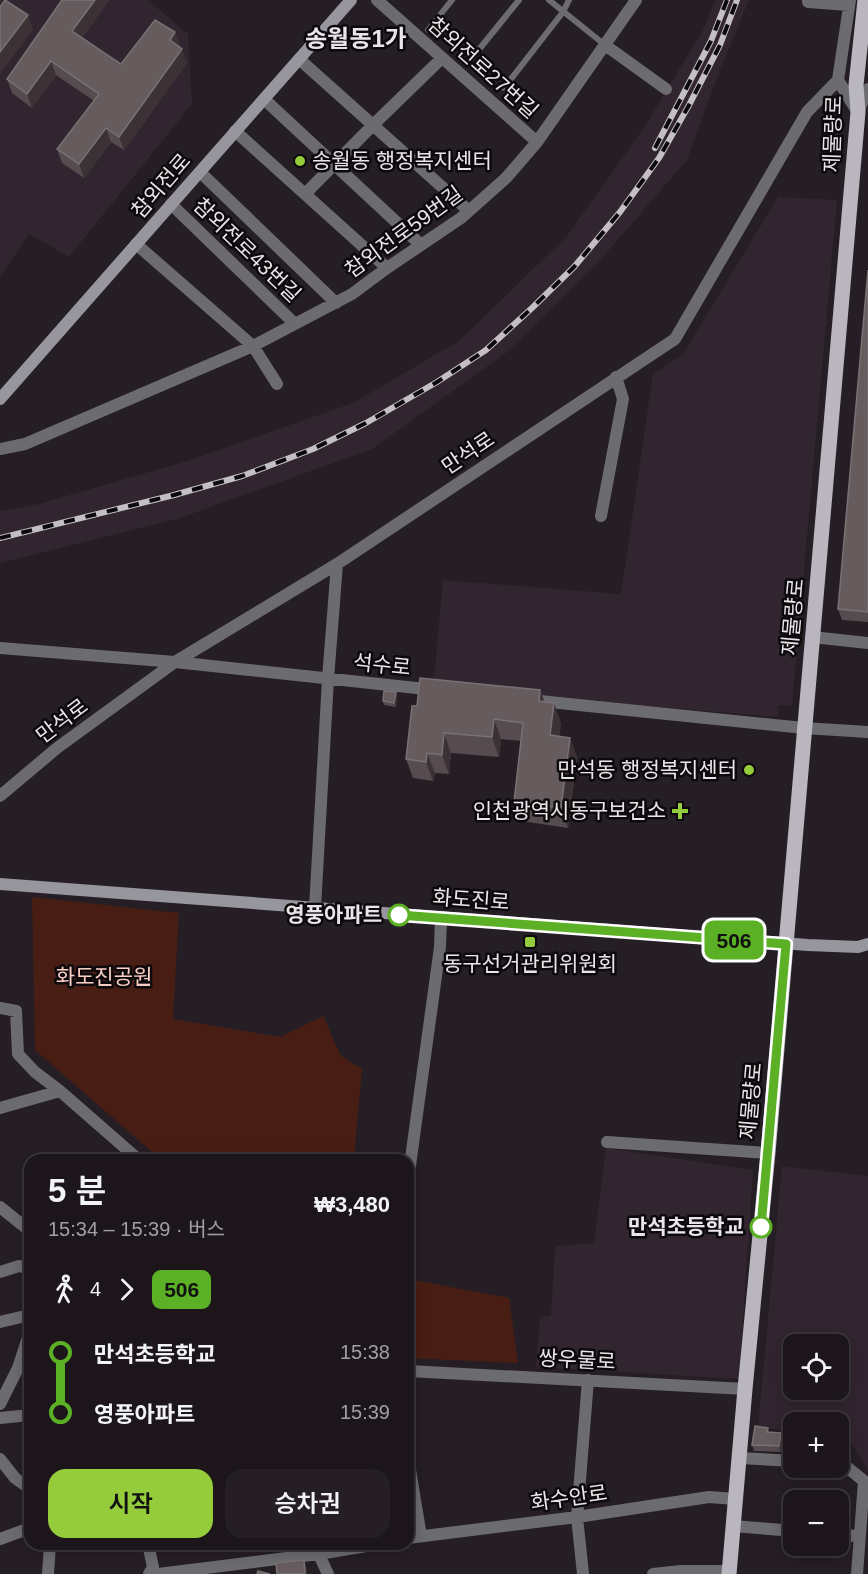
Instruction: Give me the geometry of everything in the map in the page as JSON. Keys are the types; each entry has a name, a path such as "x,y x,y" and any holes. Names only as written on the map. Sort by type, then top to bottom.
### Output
{"main road":[{"name":"제물량로","path":"729,1573 862,87 865,0"}],"street":[{"name":"참외전로","path":"0,399 351,0"},
{"name":"참외전로27번길","path":"377,0 537,142"},
{"name":"참외전로59번길","path":"0,449 25,444 253,346 352,294 460,218 506,178 537,142 636,0"},
{"path":"808,0 808,2 849,3 838,80 858,112"},
{"path":"605,45 666,89"},
{"path":"306,195 333,165 442,58"},
{"path":"299,59 469,211"},
{"name":"만석로","path":"0,796 57,748 175,662 337,564 675,339 807,112 838,80"},
{"path":"264,99 421,245"},
{"path":"235,131 387,268"},
{"path":"200,172 336,303"},
{"name":"참외전로43번길","path":"171,204 295,324"},
{"path":"136,244 253,346 277,384"},
{"path":"601,516 624,399 616,377"},
{"path":"315,908 337,564"},
{"path":"812,637 868,643"},
{"name":"석수로","path":"0,648 175,662 447,692"},
{"path":"519,699 804,728 868,732"},
{"name":"화도진로","path":"0,884 786,944 858,947 868,944"},
{"path":"412,1154 440,947 441,917"},
{"path":"0,1008 16,1011 18,1054 35,1072 60,1090 132,1154"},
{"path":"0,1108 60,1090"},
{"name":"제물량로","path":"607,1142 768,1153"},
{"path":"0,1206 24,1226"},
{"path":"0,1272 19,1266 24,1267"},
{"path":"0,1322 24,1316"},
{"path":"0,1404 18,1368 24,1350"},
{"name":"쌍우물로","path":"414,1371 745,1389"},
{"path":"583,1574 577,1517 588,1380"},
{"path":"0,1418 24,1416"},
{"path":"739,1458 783,1460"},
{"path":"0,1459 15,1478 24,1485"},
{"path":"849,1469 864,1481 857,1574"},
{"name":"화수안로","path":"414,1537 577,1517 709,1497 735,1499"},
{"path":"733,1526 783,1530"},
{"path":"0,1539 24,1530"},
{"path":"849,1536 859,1536"},
{"path":"48,1574 50,1550"},
{"path":"149,1550 153,1567 149,1574"},
{"path":"159,1574 245,1569 312,1550"},
{"path":"316,1550 328,1574"},
{"path":"653,1574 681,1571 729,1573"}],"lane":[{"path":"428,30 452,0"},
{"path":"468,63 519,0"},
{"path":"549,0 605,45"},
{"path":"504,88 563,12 569,0"}],"shaded area":[{"path":"0,0 148,0 188,34 192,104 69,257 29,234 0,277"},
{"path":"715,0 749,0 687,160 596,265 506,353 372,449 180,518 0,563 0,511 39,504 187,461 353,403 459,341 567,236 645,126 704,28"},
{"path":"778,197 837,200 792,706 779,705 778,717 433,689 443,580 621,594 653,374 683,354"},
{"name":"만석초등학교","path":"606,1148 753,1170 739,1379 536,1367 540,1317 551,1316 555,1246 594,1243"},
{"path":"782,1166 868,1176 868,1470 849,1440 849,1412 783,1412 783,1430 758,1428"}],"green space":[{"name":"화도진공원","path":"32,897 179,913 173,1019 280,1037 323,1016 341,1056 362,1069 354,1154 154,1154 35,1050"},
{"path":"414,1280 509,1298 518,1363 414,1358"}],"building":[{"path":"5,0 28,15 0,52 0,7"},
{"path":"62,0 95,0 72,31 121,64 155,20 175,32 170,40 182,49 119,137 106,128 79,164 57,149 99,94 51,61 27,94 7,79"},
{"path":"868,270 868,612 838,609"},
{"path":"420,678 540,690 539,701 554,703 550,735 570,738 561,808 514,802 523,723 494,719 492,737 444,733 442,755 427,753 426,762 406,759 412,706 417,706"},
{"path":"384,691 396,692 394,703 383,701"},
{"path":"755,1426 768,1428 767,1432 781,1433 779,1446 752,1445"},
{"path":"304,1560 305,1574 277,1574 276,1563"}],"railway":[{"path":"655,148 711,41 727,0"},
{"path":"0,538 242,476 313,449 366,423 437,382 486,350 574,267 620,212 659,158 720,45 737,0"}],"bus line":[{"name":"506","path":"399,915 786,944 761,1227"}],"place":[{"name":"송월동 행정복지센터","path":"300,161"},
{"name":"만석동 행정복지센터","path":"749,770"},
{"name":"인천광역시동구보건소","path":"680,811"},
{"name":"영풍아파트","path":"399,915"},
{"name":"동구선거관리위원회","path":"530,942"},
{"name":"만석초등학교","path":"761,1227"}],"district":[{"name":"송월동1가","path":"356,39"}]}
